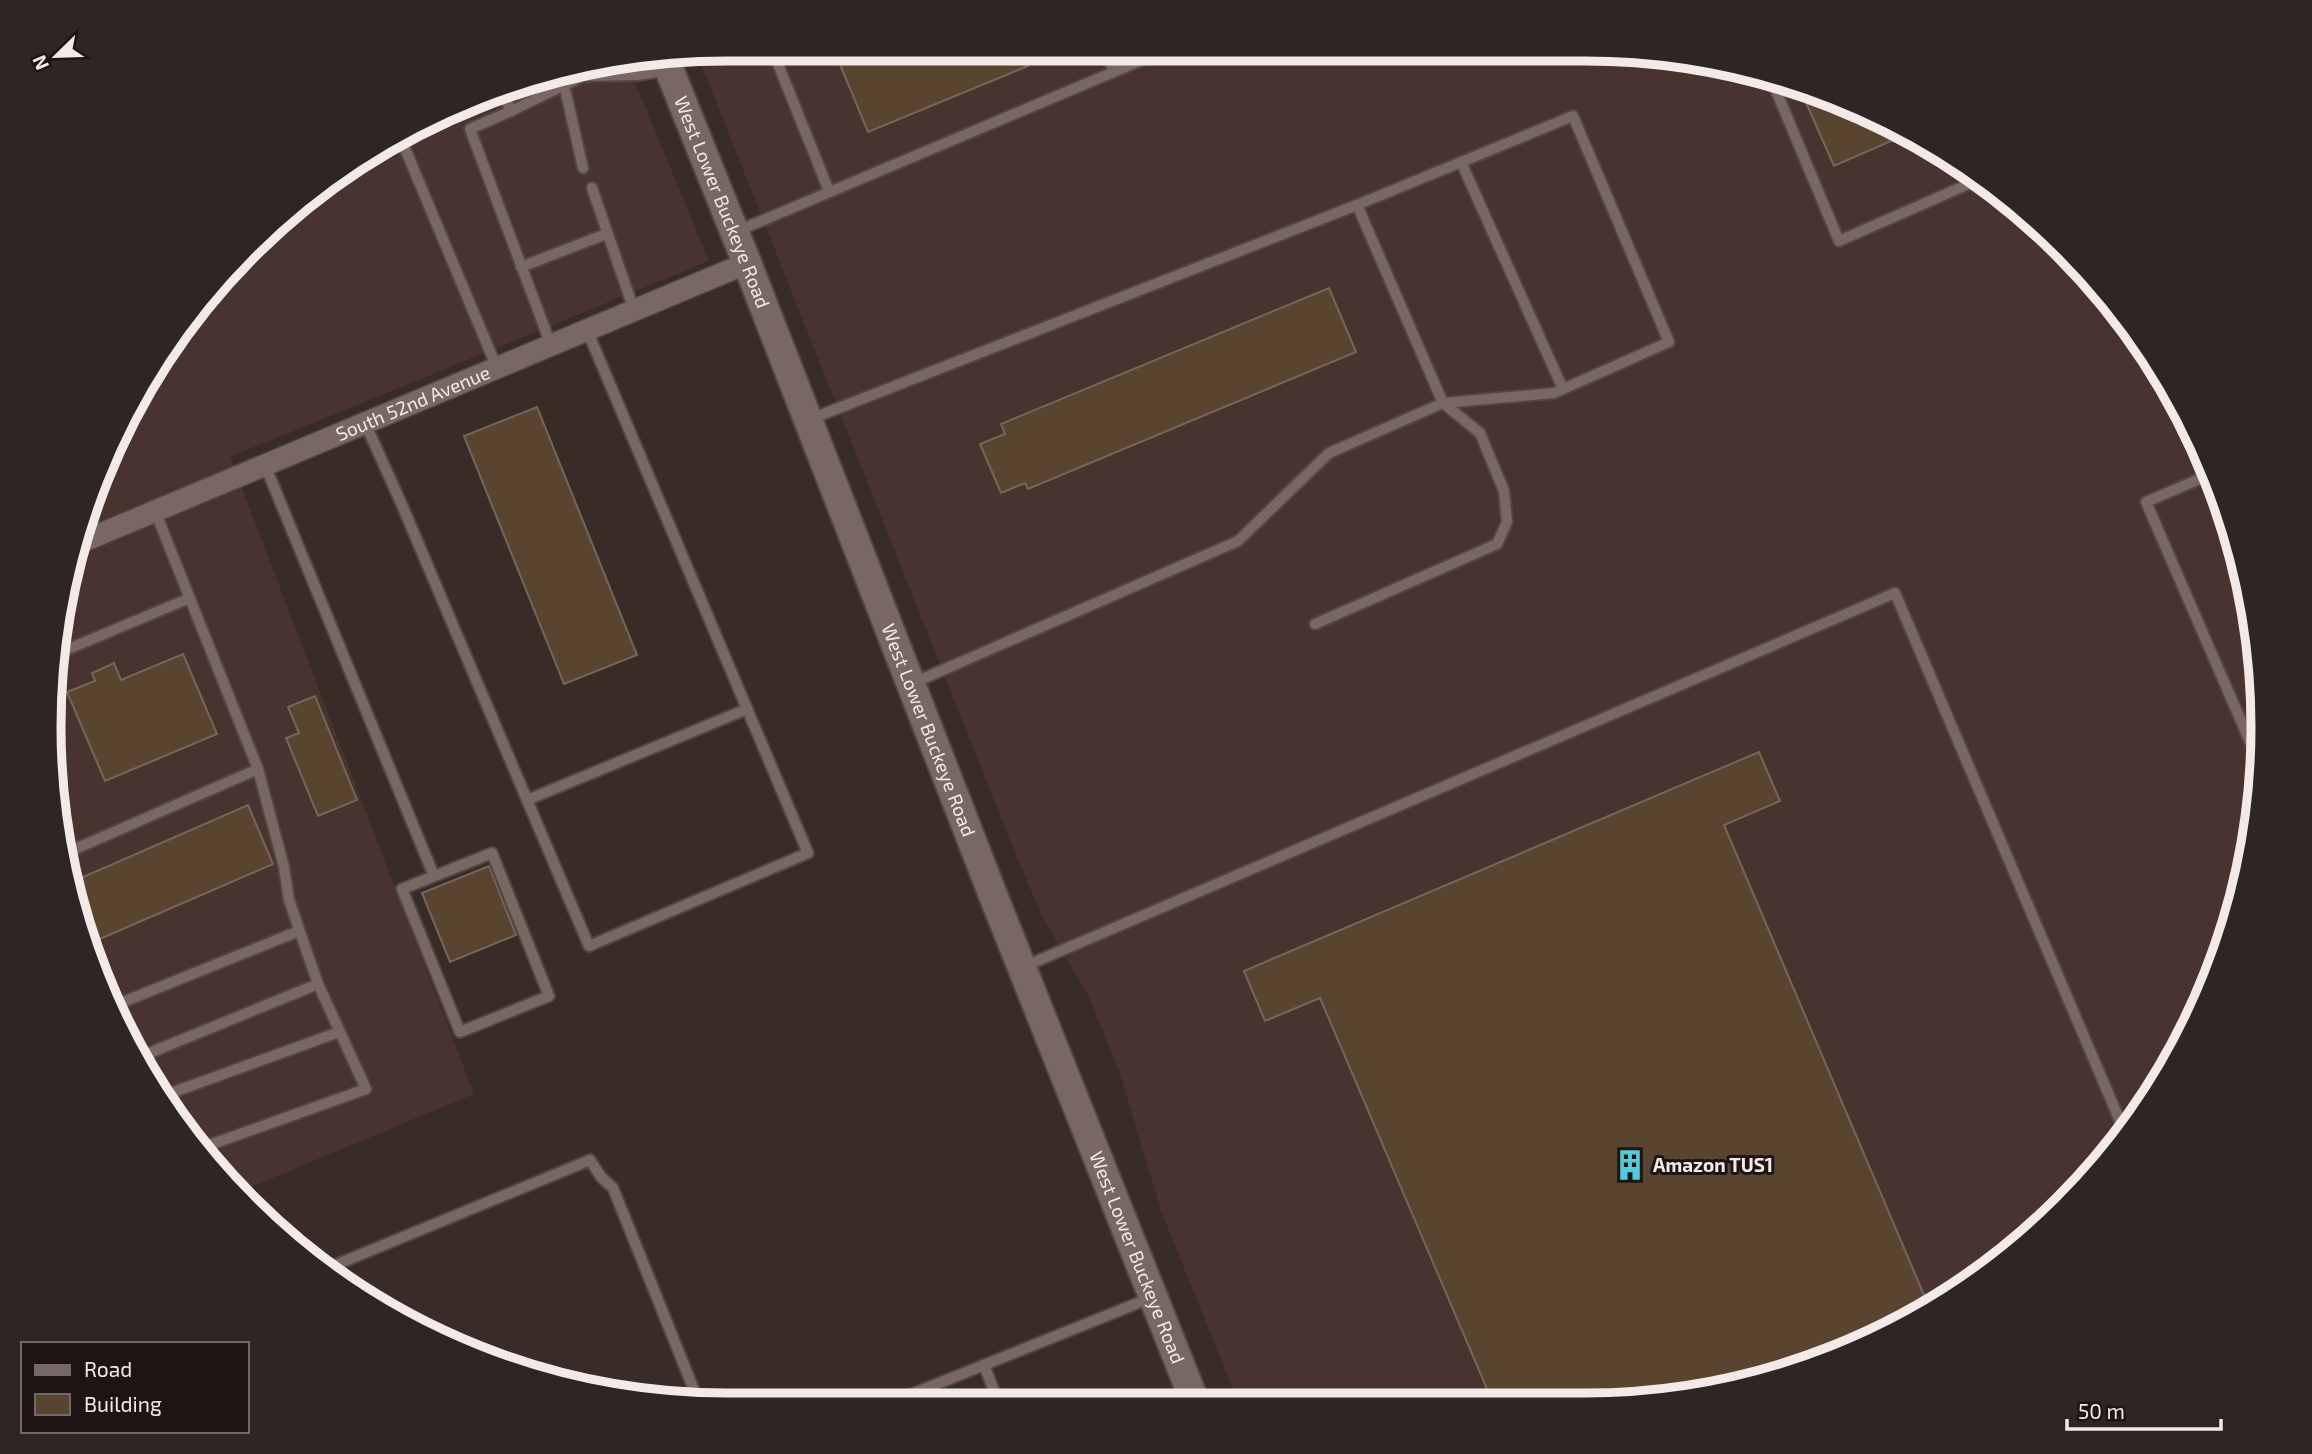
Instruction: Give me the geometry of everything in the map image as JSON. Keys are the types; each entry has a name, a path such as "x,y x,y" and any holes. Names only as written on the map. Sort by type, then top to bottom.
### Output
{"main road":[{"name":"West Lower Buckeye Road","path":"667,64 1191,1393"}],"street":[{"name":"South 52nd Avenue","path":"89,539 747,263"}],"lane":[{"path":"777,61 830,191"},
{"path":"1110,61 1114,71"},
{"path":"735,232 1139,61"},
{"path":"596,74 638,75 665,65"},
{"path":"551,345 470,130 561,82"},
{"path":"564,82 583,168"},
{"path":"1776,90 1839,241 1969,184"},
{"path":"506,100 511,111"},
{"path":"808,420 1357,205 1573,116 1669,342 1554,393 1443,403 1329,453 1238,541 911,684"},
{"path":"404,145 497,368"},
{"path":"1461,162 1563,389"},
{"path":"592,188 634,310"},
{"path":"1315,624 1497,544 1507,522 1504,491 1480,433 1443,403 1357,205"},
{"path":"521,267 606,234"},
{"path":"365,423 589,946 808,853 587,330"},
{"path":"265,465 434,876"},
{"path":"2202,478 2146,502 2250,742"},
{"path":"155,511 258,769 284,867 289,900 318,984 366,1090 209,1145"},
{"path":"1022,967 1895,593 2120,1122"},
{"path":"66,650 190,598"},
{"path":"527,800 747,709"},
{"path":"73,850 258,769"},
{"path":"492,853 549,996 460,1032 402,889 434,876 492,853"},
{"path":"122,1003 299,931"},
{"path":"147,1054 318,984"},
{"path":"171,1093 340,1032"},
{"path":"335,1265 590,1160 601,1177 613,1188 695,1392"},
{"path":"915,1393 1153,1297"},
{"path":"985,1366 995,1393"}],"shaded area":[{"path":"1585,61 1672,67 1715,74 1799,97 1879,130 1955,173 2024,226 2086,288 2139,357 2182,433 2215,513 2238,597 2245,640 2251,727 2245,814 2238,857 2228,899 2200,982 2162,1060 2139,1097 2086,1166 2056,1198 2024,1228 1955,1281 1918,1304 1840,1342 1757,1370 1715,1380 1672,1387 1585,1393 1234,1393 1161,1211 1120,1074 1089,997 1043,918 700,62"},
{"path":"630,69 709,261 230,457 474,1094 247,1189 226,1166 173,1097 150,1060 112,982 84,899 74,857 63,771 61,727 67,640 84,555 112,472 130,433 173,357 226,288 256,256 288,226 357,173 433,130 513,97 555,84"}],"building":[{"path":"839,61 1026,61 1028,66 868,132"},
{"path":"1804,99 1840,112 1896,139 1834,166"},
{"path":"1329,288 1356,352 1028,489 1025,483 1001,493 980,444 1005,434 1001,424"},
{"path":"537,407 637,655 564,684 464,436"},
{"path":"183,654 217,734 105,781 67,692 95,681 92,673 114,663 121,680"},
{"path":"315,696 357,800 318,816 286,738 299,733 288,707"},
{"name":"Amazon TUS1","path":"1759,752 1780,801 1724,825 1926,1299 1840,1342 1757,1370 1715,1380 1629,1391 1489,1393 1320,998 1265,1021 1244,971"},
{"path":"248,805 273,864 100,939 88,913 79,879"},
{"path":"489,866 516,935 450,962 422,893"}],"place":[{"name":"Amazon TUS1","path":"1630,1165"}]}
